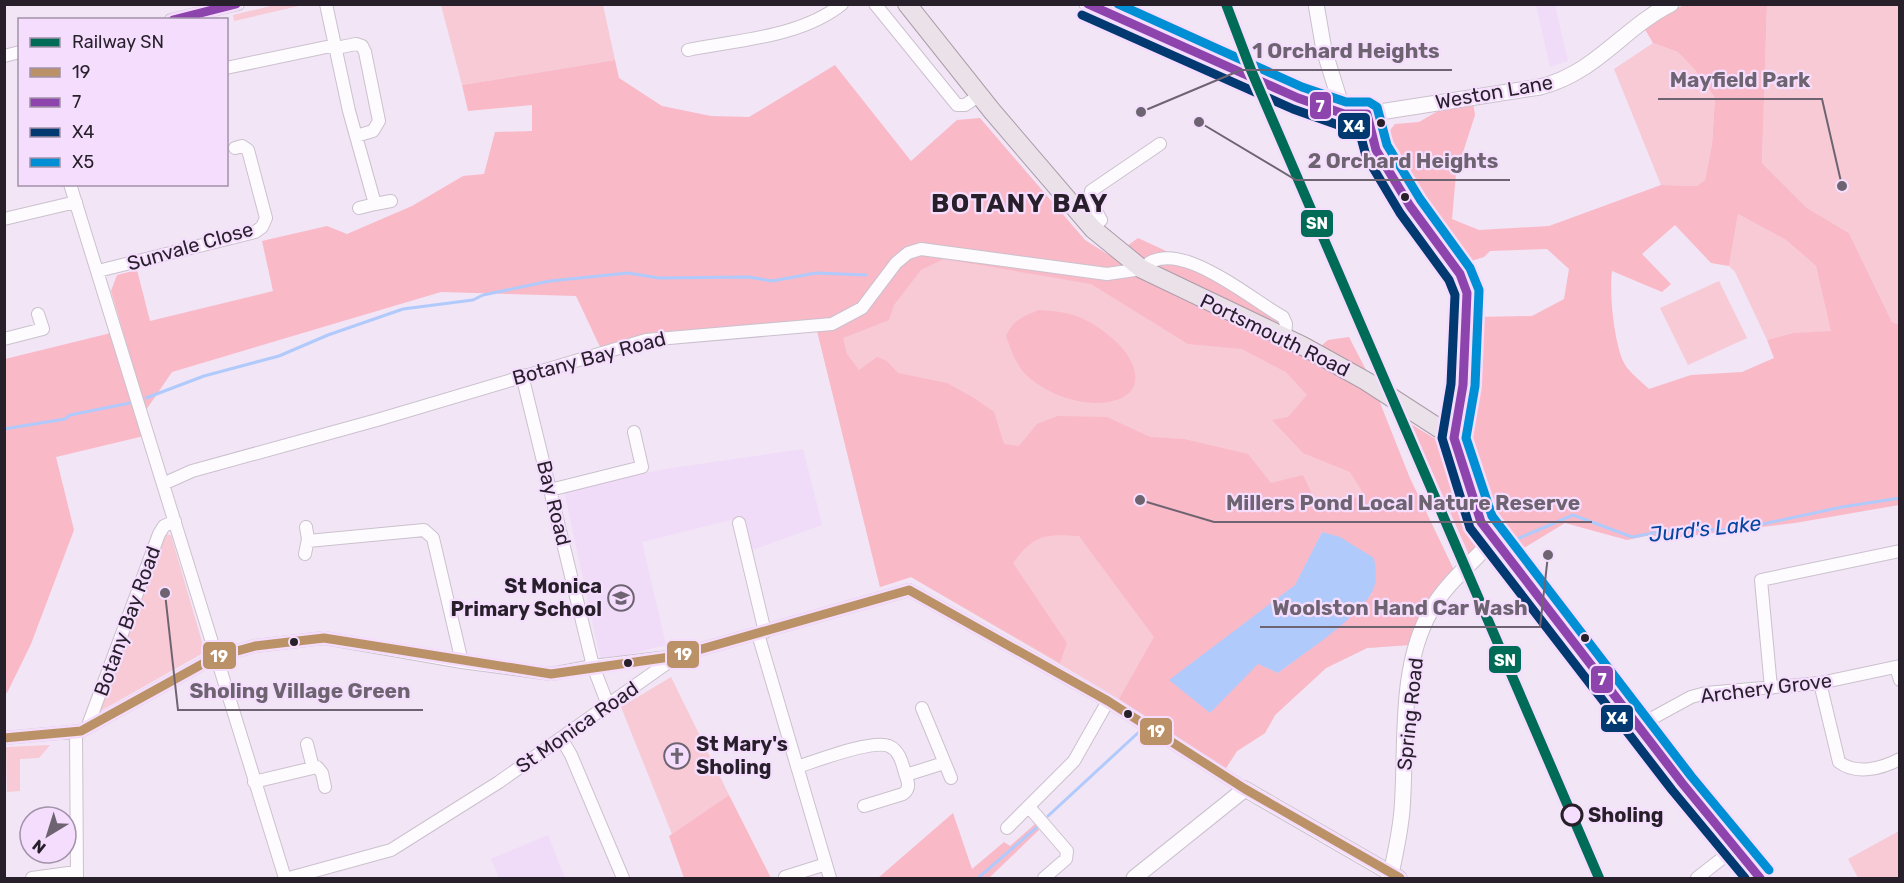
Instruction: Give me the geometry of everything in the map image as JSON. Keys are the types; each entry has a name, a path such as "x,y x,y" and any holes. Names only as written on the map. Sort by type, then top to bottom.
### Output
{"main road":[{"name":"Portsmouth Road","path":"908,4 980,95 1093,229 1142,269 1285,337 1366,381 1454,438"},
{"path":"1454,438 1481,522 1734,849 1760,879"}],"street":[{"path":"179,18 238,4"},
{"path":"326,4 356,136 375,204"},
{"path":"688,50 795,28 824,17 842,4"},
{"path":"875,4 957,105 965,105 980,95"},
{"name":"Weston Lane","path":"1088,4 1224,67 1298,98 1344,114 1367,114 1552,84 1596,61 1653,15 1671,4"},
{"path":"1316,4 1324,50 1344,114"},
{"path":"228,68 336,46 356,44 362,46 379,121 373,131 356,136"},
{"path":"1367,114 1376,150 1410,206 1460,274 1467,293 1463,385 1454,438"},
{"path":"1093,229 1101,220 1090,202 1091,191 1160,144"},
{"name":"Sunvale Close","path":"98,271 255,232 262,227 266,218 248,150 242,146 235,148"},
{"path":"71,186 254,782 287,879"},
{"path":"358,208 391,201"},
{"path":"4,219 76,202"},
{"name":"Botany Bay Road","path":"163,484 192,471 381,419 522,375 660,337 832,324 862,308 896,262 908,253 921,249 1107,274 1142,269 1158,256 1180,258 1204,267 1283,317 1286,324 1285,337"},
{"path":"4,339 45,334 38,314"},
{"name":"Bay Road","path":"522,375 593,666 608,705"},
{"path":"550,490 642,467 634,432"},
{"name":"Botany Bay Road","path":"81,730 159,534 164,526 175,521"},
{"path":"739,523 762,633 797,767 830,879"},
{"path":"305,554 308,541 306,528"},
{"path":"308,541 424,530 429,532 433,538 462,662"},
{"name":"Spring Road","path":"1394,877 1401,813 1408,687 1419,639 1431,610 1443,593 1494,539"},
{"path":"1771,688 1761,580 1899,551"},
{"name":"St Monica Road","path":"287,879 391,850 500,782 677,656 909,590 1108,701"},
{"path":"4,738 81,730 215,657 255,646 324,638 462,662 551,674 593,666 677,656"},
{"path":"1898,666 1899,680"},
{"name":"Archery Grove","path":"1638,726 1690,697 1706,693 1820,683 1898,666"},
{"path":"1820,683 1839,762 1850,770 1863,770 1899,759"},
{"path":"1007,828 1074,761 1108,701 1245,789 1394,877"},
{"path":"922,708 951,778"},
{"path":"32,879 76,875 81,730"},
{"path":"561,738 571,755 623,879"},
{"path":"307,744 312,768"},
{"path":"797,767 879,744 889,746 898,753 909,785 905,793 864,806"},
{"path":"906,775 944,763"},
{"path":"254,782 312,768 322,771 325,787"},
{"path":"1134,879 1245,789"},
{"path":"1029,807 1067,851 1066,859 1044,879"},
{"path":"1697,879 1734,849"},
{"path":"785,877 826,864"}],"shaded area":[{"path":"279,4 303,5 234,21 233,15"},
{"path":"441,5 603,5 615,60 462,85"},
{"path":"1536,5 1555,5 1568,61 1550,67"},
{"path":"1684,5 1767,5 1762,163 1807,208 1849,233 1892,322 1899,325 1899,505 1795,523 1665,539 1651,535 1627,540 1565,523 1519,551 1505,546 1485,516 1462,447 1473,317 1532,316 1564,299 1569,269 1547,249 1490,251 1484,257 1458,265 1394,167 1384,138 1395,124 1419,122 1450,104 1473,102 1475,115 1456,174 1452,219 1479,230 1549,226 1661,185 1697,186 1705,180 1712,144 1715,98 1696,71 1678,52 1653,43 1643,26","holes":["1738,214 1786,240 1816,266 1831,331 1793,333 1767,340 1774,358 1742,372 1691,375 1649,389 1628,369 1620,352 1615,329 1611,291 1612,271 1662,292 1671,284 1642,254 1675,225 1711,263 1729,266"]},
{"path":"1767,5 1899,5 1899,325 1892,322 1849,233 1807,208 1762,163"},
{"path":"1653,43 1678,52 1696,71 1715,98 1712,144 1705,180 1697,186 1661,185 1614,69"},
{"path":"615,60 619,78 662,106 711,116 749,117 835,65 911,161 957,120 980,118 1085,240 1112,257 1138,238 1164,250 1281,323 1378,398 1409,476 1454,570 1421,614 1409,645 1367,648 1326,668 1275,715 1265,733 1237,751 1226,768 1119,699 1154,637 1079,536 1057,535 1041,538 1027,547 1013,563 1067,643 1060,663 911,577 880,587 815,322 654,332 601,349 576,296 441,292 172,372 146,410 111,291 117,275 137,270 150,321 273,291 262,241 327,226 347,234 412,206 463,176 484,174 495,132 532,131 532,105 468,111 462,85","holes":["944,259 1091,284 1188,344 1242,349 1286,372 1307,395 1288,417 1272,420 1303,453 1350,472 1365,496 1316,503 1303,475 1271,483 1248,454 1184,439 1150,437 1107,417 1058,416 1037,424 1019,446 1004,444 994,412 947,383 898,373 887,361 877,357 859,370 847,354 843,338 889,320 894,305 921,270","1322,532 1372,594 1339,627 1278,673 1258,664 1170,680 1295,585"]},
{"path":"1738,214 1786,240 1816,266 1832,332 1793,333 1767,340 1735,272 1729,266"},
{"path":"921,255 1087,279 1378,398 1409,476 1441,588 1421,614 1409,645 1367,648 1326,668 1275,715 1265,733 1237,751 1226,768 1119,699 911,577 880,587 817,331"},
{"path":"1719,281 1747,338 1688,365 1660,308"},
{"path":"1039,310 1061,312 1079,317 1095,325 1113,339 1128,356 1133,366 1134,384 1130,392 1108,402 1085,402 1049,391 1029,377 1016,361 1006,336 1016,322"},
{"path":"111,333 144,436 56,457 74,530 31,644 7,693 5,692 5,359"},
{"path":"1349,337 1366,370 1321,346 1328,340"},
{"path":"1411,424 1437,440 1443,440 1477,536 1476,549 1469,555"},
{"name":"St Monica Primary School","path":"803,449 822,525 752,550 743,517 642,542 666,645 601,661 564,491 665,469"},
{"path":"164,534 171,535 205,652 97,713"},
{"path":"671,677 729,795 672,834 621,707"},
{"path":"50,745 39,758 20,759 20,791 7,792 6,747"},
{"path":"729,795 771,878 684,878 669,836"},
{"path":"953,813 972,869 1004,842 1010,846 1035,824 1039,830 989,878 878,878"},
{"path":"1899,831 1899,878 1858,878 1848,859"},
{"path":"548,835 565,878 499,878 491,859"}],"water":[{"path":"1322,532 1340,537 1374,558 1375,585 1371,594 1353,615 1278,673 1258,664 1210,713 1169,680 1295,585"}],"waterway":[{"path":"146,398 204,376 279,356 328,335 403,309 473,300 483,295 550,281 628,273 659,278 749,277 772,281 816,273 866,275"},
{"path":"4,429 65,419 70,415 130,403"},
{"name":"Jurd's Lake","path":"1517,539 1573,515 1632,537 1675,529 1735,530 1842,507 1900,498"},
{"path":"1048,816 1140,731"},
{"path":"978,878 1036,828"}],"rail line":[{"name":"SN","path":"1226,4 1251,70 1599,878"}],"transit line":[{"name":"7","path":"181,18 236,4"},
{"name":"7","path":"1088,4 1298,98 1344,114 1367,114 1376,150 1410,206 1460,274 1467,293 1463,385 1454,438 1481,522 1682,783 1760,878"},
{"name":"X5","path":"1118,4 1302,87 1346,102 1369,102 1377,107 1387,145 1420,199 1470,268 1479,290 1475,386 1466,438 1492,516 1691,776 1769,870"},
{"name":"X4","path":"1082,15 1293,109 1341,126 1358,126 1366,156 1400,213 1449,280 1455,295 1451,384 1442,438 1470,528 1672,790 1745,878"},
{"name":"19","path":"909,590 1108,701 1245,789 1400,878"},
{"name":"19","path":"4,738 81,731 215,657 255,646 324,638 551,674 677,656 909,590"}],"place":[{"name":"1 Orchard Heights","path":"1141,112"},
{"name":"2 Orchard Heights","path":"1199,122"},
{"name":"Mayfield Park","path":"1842,186"},
{"name":"Millers Pond Local Nature Reserve","path":"1140,500"},
{"name":"Woolston Hand Car Wash","path":"1548,555"},
{"name":"Sholing Village Green","path":"165,593"},
{"name":"St Monica Primary School","path":"621,598"},
{"name":"St Mary's Sholing","path":"677,756"},
{"name":"Sholing","path":"1572,815"}],"district":[{"name":"BOTANY BAY","path":"1020,203"}]}
